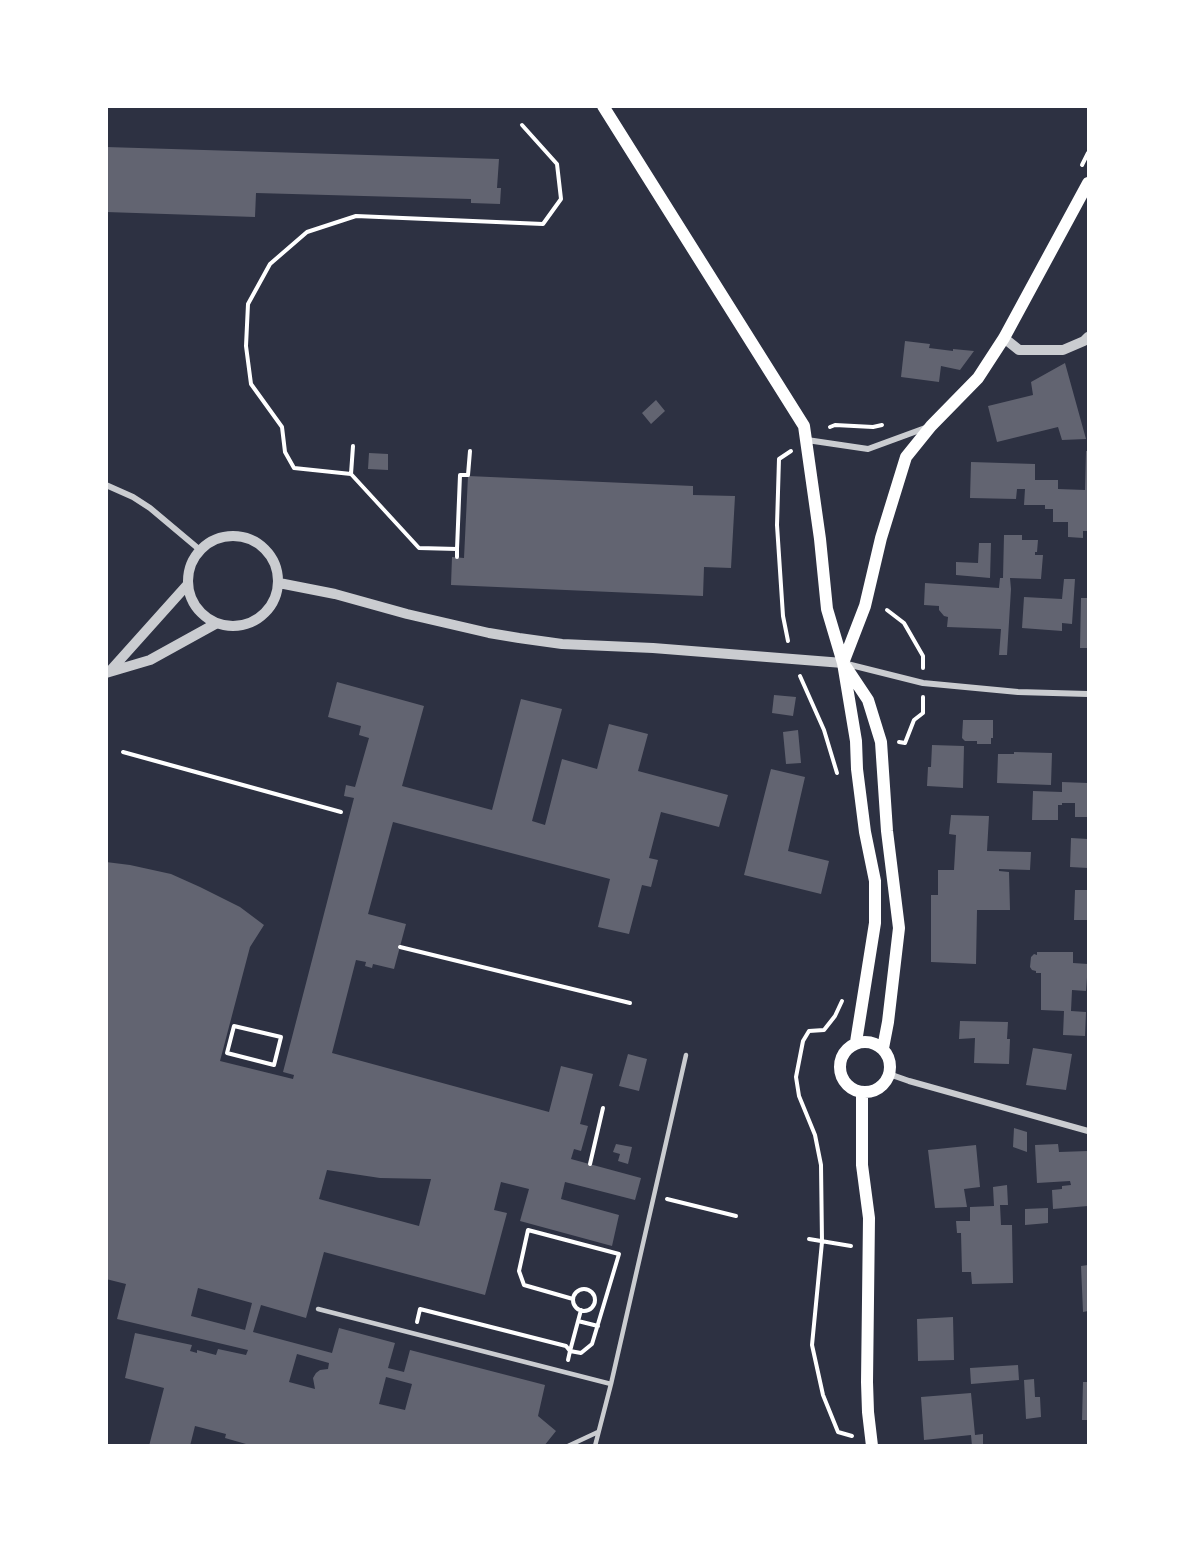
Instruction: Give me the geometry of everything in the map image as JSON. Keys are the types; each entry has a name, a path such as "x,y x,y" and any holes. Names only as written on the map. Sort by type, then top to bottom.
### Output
{"main road":[{"path":"603,106 804,426 819,528 827,609 843,663 856,741 857,770 865,832 875,881 875,923 856,1042"},
{"path":"843,663 865,606 881,538 906,457 931,426 978,378 1004,338 1089,183"},
{"path":"843,663 868,700 881,742 887,831 899,928 883,1048"},
{"path":"856,1042 870,1042 883,1048 890,1060 889,1074 881,1086 862,1092 850,1088 840,1074 840,1059 844,1051 856,1042"},
{"path":"862,1092 862,1165 869,1218 870,1248 867,1382 872,1444"}],"street":[{"path":"1004,338 1019,350 1063,350 1089,337"},
{"path":"807,440 868,449 931,426"},
{"path":"106,485 133,497 150,508 200,550"},
{"path":"227,536 243,536 257,543 269,553 276,567 279,582 272,605 264,614 255,621 230,626 205,617 196,608 190,597 188,584 190,566 200,550 212,541 227,536"},
{"path":"279,582 489,633 562,644 791,658 843,663 923,683 1018,692 1089,694"},
{"path":"108,672 188,584"},
{"path":"108,672 150,660 217,623"},
{"path":"889,1074 1089,1131"}],"lane":[{"path":"594,1446 655,1197 686,1055"},
{"path":"318,1309 611,1384"},
{"path":"568,1446 598,1432"}],"path":[{"path":"457,549 420,548 351,474 294,468 285,452 282,427 251,384 246,346 248,304 270,264 307,232 356,216 543,224 561,199 557,164 522,125"},
{"path":"1078,172 1089,153"},
{"path":"839,780 824,730 791,658 783,616 777,525 779,459 835,425 873,427 892,422"},
{"path":"351,474 352,446"},
{"path":"457,557 460,475 468,475 470,451"},
{"path":"123,752 341,812"},
{"path":"400,947 630,1003"},
{"path":"844,997 835,1016 824,1030 809,1031 803,1041 796,1077 799,1095 814,1135 821,1165 822,1242 812,1345 823,1395 838,1432 872,1444"},
{"path":"234,1026 281,1037 274,1065 225,1053 234,1026"},
{"path":"590,1164 603,1108"},
{"path":"655,1197 736,1216"},
{"path":"414,1334 420,1309 566,1346 570,1351 581,1353 592,1344 619,1254 528,1230 519,1271 524,1286 573,1299"},
{"path":"809,1239 870,1248"},
{"path":"587,1290 595,1298 594,1302 590,1309 584,1311 574,1305 573,1299 578,1291 587,1290"},
{"path":"594,1302 605,1304"},
{"path":"565,1372 581,1310"},
{"path":"578,1322 598,1326"}],"building":[{"path":"106,147 499,159 497,188 501,188 500,204 471,203 471,199 256,193 255,217 106,212"},
{"path":"905,341 930,344 929,348 974,351 960,370 941,366 939,382 901,377"},
{"path":"1065,363 1086,439 1062,440 1058,427 997,442 988,406 1033,395 1031,382"},
{"path":"656,400 665,411 651,424 642,413"},
{"path":"1086,451 1088,451 1088,531 1083,531 1083,538 1068,537 1068,522 1053,522 1053,509 1045,509 1045,505 1024,505 1025,489 1017,489 1016,499 970,498 971,462 1035,464 1035,480 1058,480 1058,489 1085,490"},
{"path":"369,453 388,454 388,470 368,469"},
{"path":"468,476 693,486 693,495 735,496 731,568 704,567 703,596 451,585 452,557 464,558"},
{"path":"1004,535 1022,535 1022,540 1038,540 1035,555 1043,555 1041,579 1010,578 1007,655 999,655 1001,629 947,627 948,617 939,610 939,606 924,605 925,583 999,588 1000,578 1003,578"},
{"path":"979,543 991,543 990,578 956,575 956,562 978,563"},
{"path":"1064,579 1075,579 1072,624 1062,623 1062,631 1022,628 1024,597 1062,599"},
{"path":"1081,598 1088,598 1088,648 1080,648"},
{"path":"337,682 424,706 402,786 492,810 521,699 562,709 532,821 545,825 562,759 597,769 609,724 648,734 638,771 728,795 719,827 661,812 649,858 658,860 651,887 642,885 629,934 598,927 610,879 393,822 368,914 406,924 394,969 373,964 372,968 365,966 366,962 356,960 332,1053 549,1112 561,1066 593,1074 580,1124 588,1126 581,1151 574,1149 571,1159 641,1178 635,1200 565,1182 561,1199 619,1215 612,1246 520,1221 529,1189 501,1182 494,1210 507,1213 485,1295 324,1252 306,1318 261,1305 253,1332 332,1353 339,1328 395,1343 388,1368 404,1372 410,1350 545,1385 538,1416 556,1431 544,1446 253,1446 225,1438 226,1434 195,1426 190,1446 149,1446 164,1388 125,1378 135,1333 192,1345 190,1351 197,1353 197,1350 216,1355 218,1349 246,1355 248,1350 117,1319 126,1284 106,1279 106,862 171,874 240,907 264,925 250,947 220,1061 293,1079 294,1075 283,1072 354,798 344,796 346,785 355,787 369,738 359,735 361,726 328,717","holes":["327,1170 380,1178 431,1179 419,1226 319,1199","198,1288 252,1303 245,1330 191,1316","297,1354 329,1363 328,1369 320,1370 313,1378 315,1389 289,1382","386,1377 412,1384 405,1410 379,1404"]},
{"path":"774,695 796,697 793,716 772,713"},
{"path":"963,720 993,720 991,744 965,741 962,738"},
{"path":"798,730 801,763 786,764 783,732"},
{"path":"932,745 964,746 963,788 927,786"},
{"path":"1014,752 1052,753 1051,785 997,783 998,754 1014,754"},
{"path":"771,769 805,777 788,851 829,861 821,894 744,875"},
{"path":"1062,782 1088,783 1088,817 1075,817 1075,803 1062,803 1058,805 1058,820 1032,820 1033,791 1062,792"},
{"path":"951,815 989,816 987,851 1031,852 1030,870 999,869 999,871 1009,872 1010,910 977,910 976,964 931,962 931,895 938,895 938,870 954,870 956,835 949,834"},
{"path":"1071,838 1088,839 1088,868 1070,867"},
{"path":"1075,890 1088,890 1088,920 1074,920"},
{"path":"1037,952 1073,952 1073,963 1088,964 1086,991 1072,990 1071,1011 1086,1012 1085,1036 1063,1035 1064,1011 1041,1010 1041,973 1036,973 1030,967 1031,957 1034,954 1037,955"},
{"path":"960,1021 1008,1022 1009,1064 974,1063 975,1038 959,1039"},
{"path":"1033,1048 1072,1054 1066,1090 1026,1085"},
{"path":"628,1054 647,1059 639,1091 619,1086"},
{"path":"1014,1128 1027,1132 1027,1152 1013,1147"},
{"path":"616,1144 632,1147 628,1164 618,1161 620,1154 613,1152"},
{"path":"1058,1144 1059,1152 1088,1151 1088,1206 1053,1209 1052,1190 1071,1185 1070,1181 1037,1183 1035,1145"},
{"path":"976,1145 980,1187 964,1189 967,1207 935,1208 928,1150"},
{"path":"1007,1185 1008,1205 1000,1205 1001,1225 1012,1225 1013,1283 972,1284 971,1272 962,1272 961,1233 957,1233 956,1221 970,1221 970,1207 994,1206 993,1187"},
{"path":"1048,1208 1048,1223 1025,1225 1025,1209"},
{"path":"1088,1265 1088,1311 1083,1312 1081,1266"},
{"path":"953,1317 954,1360 918,1361 917,1319"},
{"path":"1018,1365 1019,1380 971,1384 970,1368"},
{"path":"1034,1379 1035,1397 1040,1397 1041,1417 1026,1419 1024,1380"},
{"path":"1083,1382 1088,1382 1088,1420 1082,1420"},
{"path":"971,1393 975,1435 983,1434 983,1446 972,1446 971,1435 924,1440 921,1397"}]}
